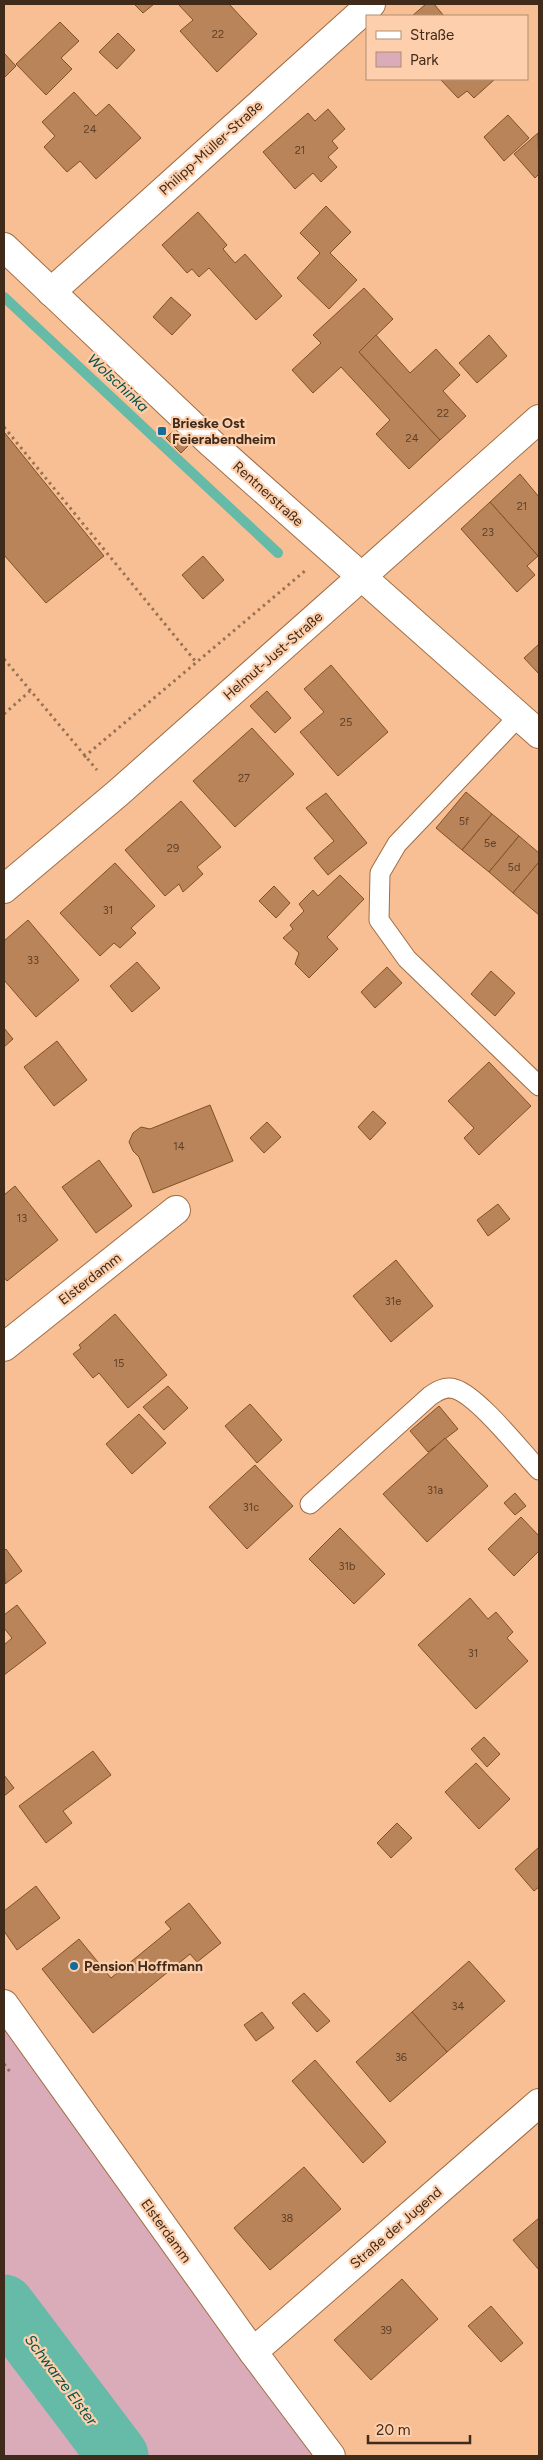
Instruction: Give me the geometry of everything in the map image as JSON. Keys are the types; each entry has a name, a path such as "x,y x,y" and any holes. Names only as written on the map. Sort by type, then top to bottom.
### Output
{"street":[{"name":"Philipp-Müller-Straße","path":"51,292 371,4"},
{"name":"Rentnerstraße","path":"4,247 211,443 539,734"},
{"name":"Helmut-Just-Straße","path":"4,889 118,793 539,419"},
{"name":"Elsterdamm","path":"4,1347 176,1210"},
{"name":"Elsterdamm","path":"4,2004 253,2352 331,2456"},
{"name":"Straße der Jugend","path":"253,2352 539,2103"}],"lane":[{"path":"519,716 397,844 380,873 379,920 407,959 539,1086"},
{"path":"310,1504 430,1396 441,1389 454,1388 471,1398 539,1470"}],"path":[{"path":"4,427 196,662"},
{"path":"84,757 330,550"},
{"path":"4,659 84,757 118,793"},
{"path":"4,714 30,691"}],"green space":[{"path":"4,2004 329,2456 4,2456"}],"building":[{"path":"134,4 154,4 143,13"},
{"path":"178,4 229,4 257,34 217,72 180,31 193,20"},
{"path":"426,4 434,4 443,15 413,15"},
{"path":"60,22 79,41 61,58 72,69 46,95 16,64"},
{"path":"118,33 135,50 117,69 99,52"},
{"path":"4,53 16,66 4,78"},
{"path":"441,80 494,80 474,98 467,91 458,98"},
{"path":"74,92 96,116 109,104 141,138 96,179 80,161 67,172 44,147 55,136 42,122"},
{"path":"328,109 345,129 332,141 338,148 328,157 337,167 321,182 313,173 295,189 263,152 308,113 315,121"},
{"path":"508,115 529,138 504,161 484,137"},
{"path":"538,133 539,174 535,178 514,154"},
{"path":"326,206 351,232 330,253 357,280 329,309 297,278 320,253 300,233"},
{"path":"198,212 227,245 223,249 235,263 245,254 282,296 256,320 209,268 199,277 192,269 187,273 162,245"},
{"path":"364,288 393,319 359,352 440,440 409,469 376,434 390,420 341,367 313,393 292,370 321,343 313,335"},
{"path":"171,297 191,315 172,335 153,317"},
{"path":"376,335 410,373 436,349 460,375 443,391 466,416 440,440 359,352"},
{"path":"489,335 507,356 477,383 459,363"},
{"path":"4,432 104,556 46,603 4,555"},
{"path":"172,432 188,446 181,453 166,438"},
{"path":"520,474 539,497 539,557 490,502"},
{"path":"490,502 538,556 527,566 535,575 517,592 461,529"},
{"path":"203,556 224,580 203,599 182,575"},
{"path":"539,644 539,674 524,658"},
{"path":"331,665 388,732 338,776 300,732 324,712 304,689"},
{"path":"267,691 291,718 275,733 250,706"},
{"path":"252,728 294,774 235,827 193,781"},
{"path":"466,792 492,814 462,850 436,828"},
{"path":"326,793 367,843 328,875 314,858 334,841 306,808"},
{"path":"181,801 221,847 197,867 203,874 183,892 179,884 165,896 125,850"},
{"path":"492,814 519,836 489,872 462,850"},
{"path":"519,836 539,853 539,862 513,893 489,872"},
{"path":"539,862 539,915 513,893"},
{"path":"115,863 155,906 131,928 136,933 120,948 114,943 100,956 60,913"},
{"path":"340,875 364,899 327,937 338,949 309,978 295,964 299,953 283,938 293,929 290,925 304,911 299,904 313,890 318,896"},
{"path":"274,886 290,903 276,918 259,901"},
{"path":"28,920 79,980 36,1017 4,980 4,941"},
{"path":"137,962 160,988 132,1012 110,986"},
{"path":"387,967 402,983 375,1008 361,992"},
{"path":"491,971 515,993 495,1016 471,994"},
{"path":"4,1028 13,1039 4,1047"},
{"path":"57,1041 87,1080 54,1106 24,1067"},
{"path":"489,1062 531,1106 479,1155 464,1138 474,1128 448,1101"},
{"path":"210,1105 233,1161 153,1193 139,1157 133,1151 129,1142 133,1133 141,1127 150,1129"},
{"path":"373,1111 386,1123 370,1140 358,1127"},
{"path":"267,1122 281,1137 264,1153 250,1138"},
{"path":"99,1160 132,1206 96,1233 62,1187"},
{"path":"15,1186 58,1240 7,1281 4,1277 4,1195"},
{"path":"498,1204 510,1219 488,1236 477,1220"},
{"path":"396,1260 433,1306 391,1342 353,1296"},
{"path":"115,1314 167,1375 128,1408 99,1373 93,1378 73,1354 81,1348 79,1345"},
{"path":"168,1386 188,1408 164,1430 143,1407"},
{"path":"250,1404 282,1440 257,1463 225,1426"},
{"path":"439,1406 458,1429 428,1452 410,1431"},
{"path":"139,1414 166,1443 132,1474 106,1444"},
{"path":"445,1438 488,1486 427,1542 383,1494"},
{"path":"255,1465 293,1506 247,1549 209,1507"},
{"path":"515,1493 526,1506 515,1515 504,1503"},
{"path":"521,1517 539,1536 539,1551 514,1576 488,1549"},
{"path":"340,1528 385,1574 354,1604 309,1559"},
{"path":"6,1549 22,1571 5,1584 4,1551"},
{"path":"470,1598 488,1619 496,1612 513,1632 507,1638 528,1661 476,1709 418,1645"},
{"path":"17,1605 46,1643 4,1675 4,1645 12,1638 4,1628 4,1615"},
{"path":"484,1737 500,1754 487,1767 471,1749"},
{"path":"93,1751 111,1775 63,1811 72,1823 46,1843 19,1806"},
{"path":"476,1763 510,1799 479,1829 445,1792"},
{"path":"4,1775 14,1788 4,1796"},
{"path":"397,1823 412,1838 391,1858 377,1843"},
{"path":"539,1847 539,1887 534,1891 515,1869"},
{"path":"36,1886 60,1918 17,1950 4,1931 4,1911"},
{"name":"Pension Hoffmann","path":"189,1903 221,1943 197,1962 190,1954 93,2033 42,1969 79,1939 111,1978 171,1929 165,1922"},
{"path":"469,1961 505,2001 447,2052 412,2012"},
{"path":"304,1993 330,2021 317,2032 292,2003"},
{"path":"262,2012 274,2028 256,2041 244,2025"},
{"path":"412,2012 447,2052 390,2102 356,2062"},
{"path":"315,2060 386,2142 363,2163 292,2081"},
{"path":"304,2167 341,2209 270,2270 234,2228"},
{"path":"539,2218 539,2270 513,2240"},
{"path":"402,2279 438,2319 371,2380 334,2340"},
{"path":"491,2306 523,2343 501,2362 468,2326"}],"waterway":[{"name":"Wolschinka","path":"4,297 278,553"},
{"name":"Schwarze Elster","path":"4,2305 118,2456"}],"place":[{"name":"Brieske Ost Feierabendheim","path":"162,431"},
{"name":"Pension Hoffmann","path":"74,1966"}]}
